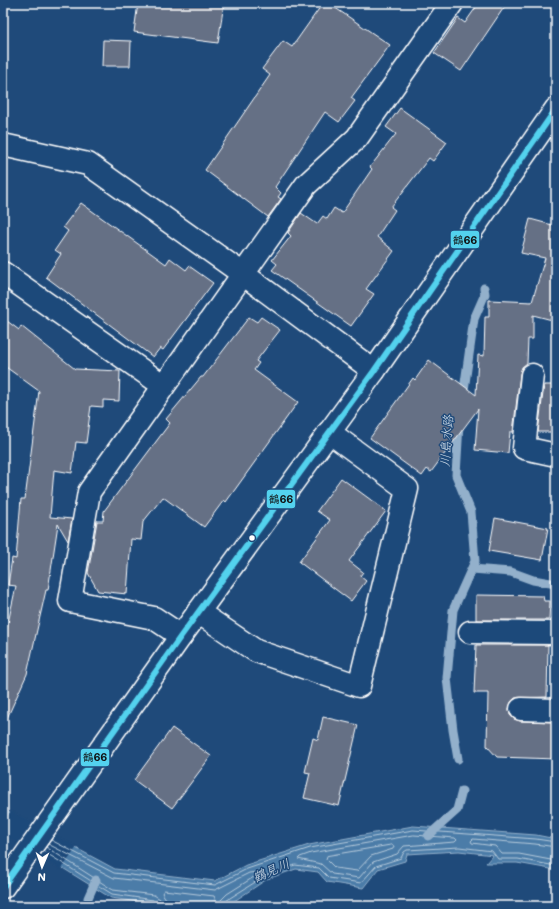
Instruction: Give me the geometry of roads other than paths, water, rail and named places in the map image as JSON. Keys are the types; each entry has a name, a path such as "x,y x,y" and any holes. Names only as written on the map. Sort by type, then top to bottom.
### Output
{"street":[{"path":"181,636 158,620 149,617 70,601 89,492 306,185 357,138 452,3"},
{"path":"7,882 66,796 198,612 374,371 556,109"},
{"path":"3,145 88,164 243,274 374,371"},
{"path":"3,272 164,386"},
{"path":"532,375 524,448 556,455"},
{"path":"198,612 256,651 359,686 407,489 329,432"},
{"path":"470,632 556,633"},
{"path":"521,709 556,710"}],"water":[{"name":"鶴見川","path":"3,809 115,869 215,881 246,865 309,845 413,826 536,835 556,839 556,870 517,863 486,863 493,855 459,851 407,854 405,861 378,869 363,888 327,882 318,872 296,869 267,879 227,906 166,906 111,898 3,831"}],"waterway":[{"name":"川島水路","path":"463,397 474,319 485,294 484,288"},
{"name":"川島水路","path":"458,759 447,678 453,610 475,561 471,512 456,475 459,424"},
{"path":"472,569 511,572 533,580 556,584"},
{"name":"川島水路","path":"428,836 457,810 462,791"},
{"path":"88,898 96,880"}]}
